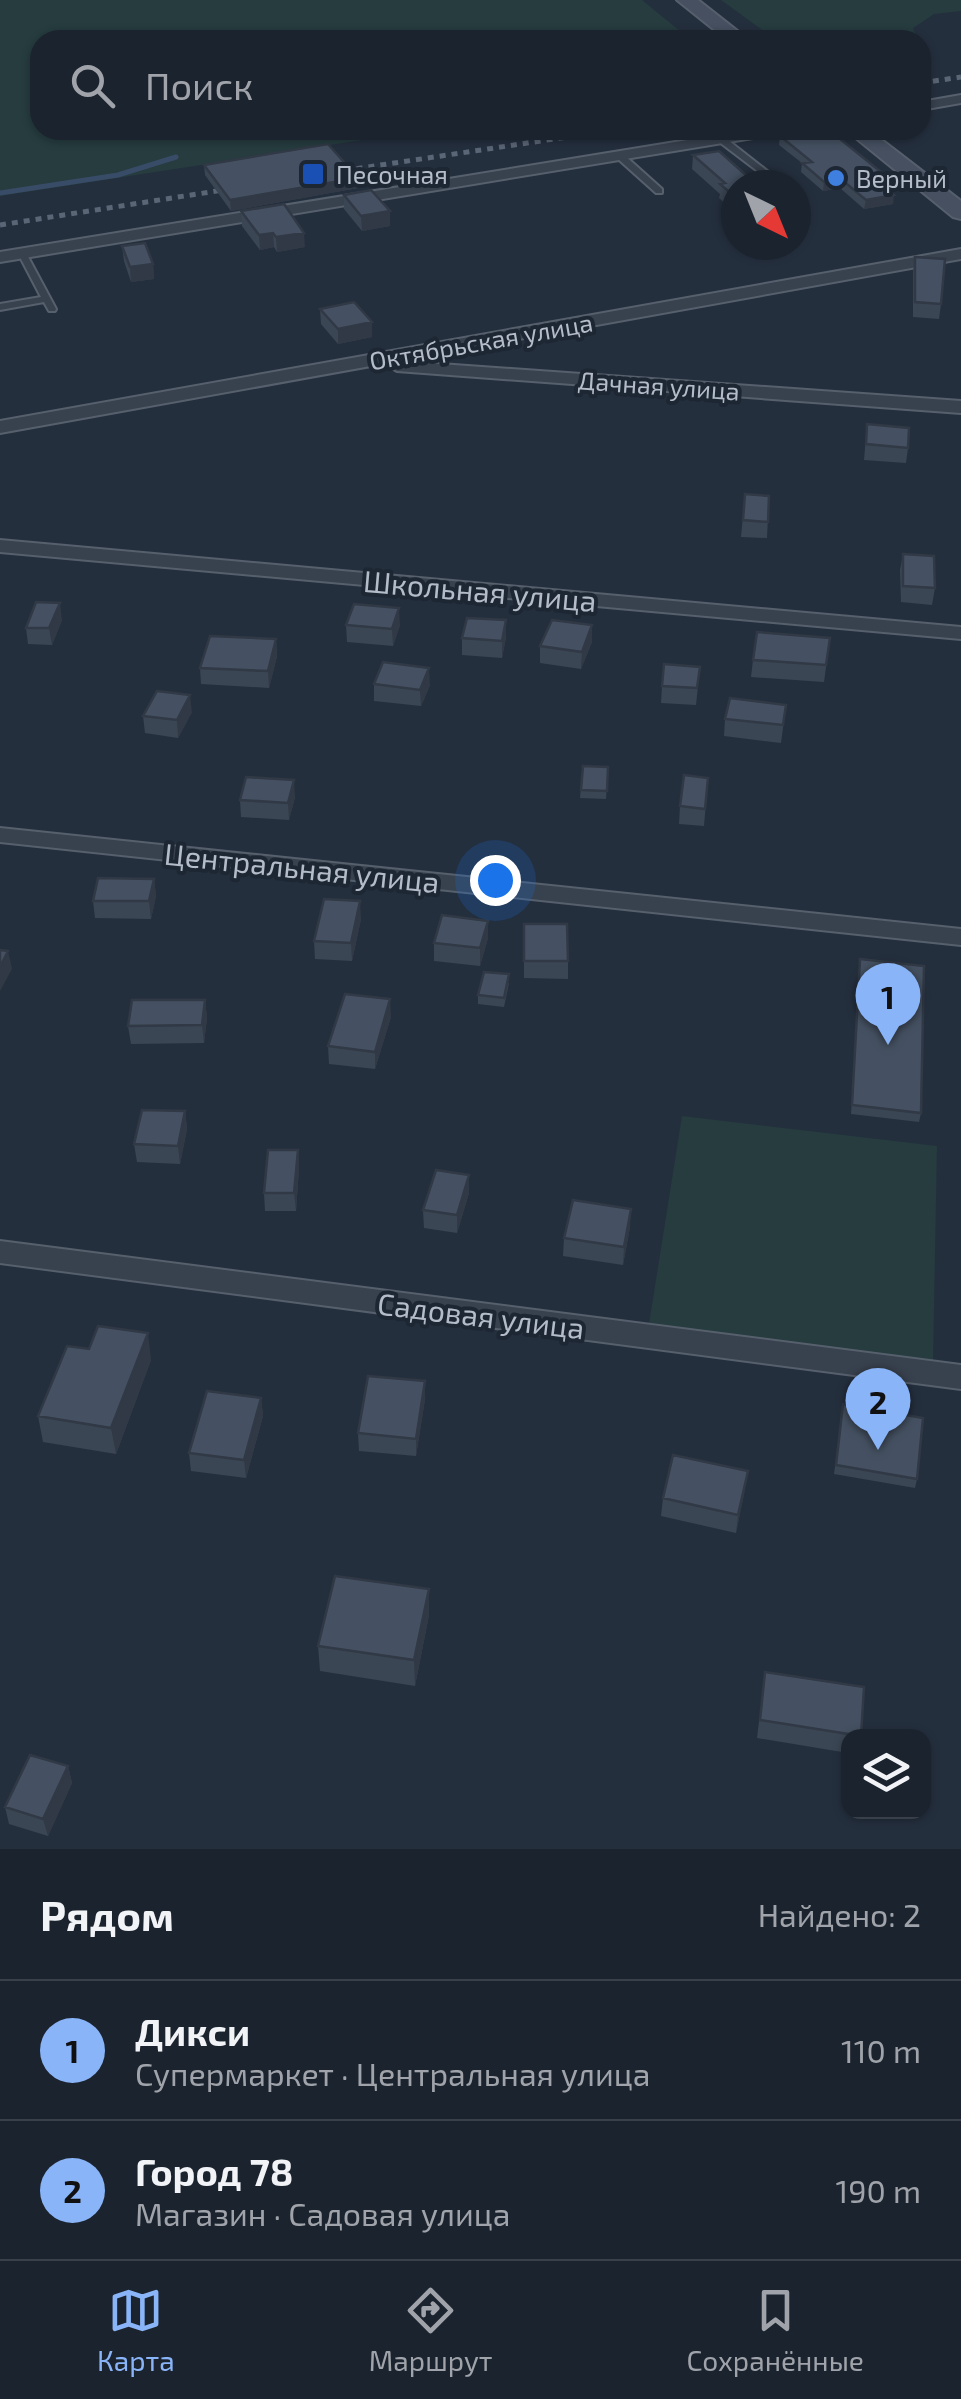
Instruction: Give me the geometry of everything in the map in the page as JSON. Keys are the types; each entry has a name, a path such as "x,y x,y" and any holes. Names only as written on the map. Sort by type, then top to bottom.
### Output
{"main road":[{"path":"686,0 726,30"},
{"path":"869,140 961,212"}],"street":[{"path":"931,104 961,99"},
{"path":"931,106 961,114"},
{"path":"0,256 721,140"},
{"name":"Октябрьская улица","path":"0,426 961,254"},
{"name":"Дачная улица","path":"357,364 961,407"},
{"name":"Школьная улица","path":"0,546 961,633"},
{"name":"Центральная улица","path":"0,836 961,937"},
{"name":"Садовая улица","path":"0,1252 961,1378"}],"lane":[{"path":"721,140 761,170"},
{"path":"620,156 659,191"},
{"path":"0,306 50,304 22,253"}],"green space":[{"path":"0,0 642,0 679,30 30,30 30,140 362,140 0,196"},
{"path":"721,0 961,0 961,11 934,14 914,30 762,30"},
{"path":"682,1116 937,1146 933,1363 649,1324"}],"building":[{"path":"785,140 841,140 881,172 870,174 894,195 866,200 841,179 824,182 802,163 812,162"},
{"path":"328,144 358,178 230,200 204,165"},
{"path":"719,151 740,170 721,170 721,180 693,155"},
{"path":"371,190 390,211 361,216 344,195"},
{"path":"284,204 304,233 259,235 241,211"},
{"path":"145,243 153,264 130,267 122,246"},
{"path":"915,257 945,259 941,304 915,302"},
{"path":"354,302 372,322 338,329 320,309"},
{"path":"867,424 909,428 908,448 866,444"},
{"path":"745,494 769,496 768,522 743,520"},
{"path":"903,554 934,556 935,588 903,586"},
{"path":"36,602 60,603 49,628 26,628"},
{"path":"354,604 399,608 392,629 346,625"},
{"path":"467,618 506,620 502,641 462,638"},
{"path":"552,620 592,625 582,652 540,646"},
{"path":"757,632 830,638 826,665 753,660"},
{"path":"210,636 276,639 268,671 200,668"},
{"path":"383,662 429,668 420,690 374,684"},
{"path":"664,664 700,667 697,688 662,686"},
{"path":"157,691 190,695 177,720 143,716"},
{"path":"730,698 786,705 783,725 725,719"},
{"path":"583,766 608,767 607,791 581,790"},
{"path":"684,775 708,778 705,809 680,806"},
{"path":"246,777 294,780 288,803 240,800"},
{"path":"98,878 154,879 149,901 93,901"},
{"path":"324,899 360,901 351,943 314,941"},
{"path":"442,915 488,921 480,948 434,943"},
{"path":"524,924 567,924 568,961 524,961"},
{"path":"0,950 8,951 0,967"},
{"path":"860,959 924,966 921,1113 852,1105"},
{"path":"484,972 509,974 504,998 478,995"},
{"path":"345,994 390,999 375,1052 328,1046"},
{"path":"132,1000 205,1000 202,1025 128,1026"},
{"path":"142,1110 185,1111 178,1146 134,1144"},
{"path":"268,1150 298,1150 294,1193 264,1193"},
{"path":"436,1170 469,1175 457,1215 423,1210"},
{"path":"573,1200 631,1209 624,1247 564,1238"},
{"path":"98,1326 148,1333 111,1428 38,1416 67,1346 89,1349"},
{"path":"368,1376 425,1381 416,1439 358,1433"},
{"path":"207,1391 261,1398 244,1460 189,1453"},
{"path":"843,1404 923,1418 917,1479 836,1465"},
{"path":"673,1455 748,1471 738,1515 663,1498"},
{"path":"335,1576 429,1589 414,1660 318,1646"},
{"path":"765,1672 864,1687 861,1729 841,1729 841,1733 760,1720"},
{"path":"30,1755 68,1766 43,1819 5,1807"}],"waterway":[{"path":"0,193 118,175 176,157"}],"railway":[{"path":"931,82 961,77"},
{"path":"321,174 547,140"},
{"path":"0,225 242,187"}],"place":[{"name":"Песочная","path":"313,174"},
{"name":"Верный","path":"836,178"},
{"name":"Дикси","path":"888,1045"},
{"name":"Город 78","path":"878,1450"}]}
